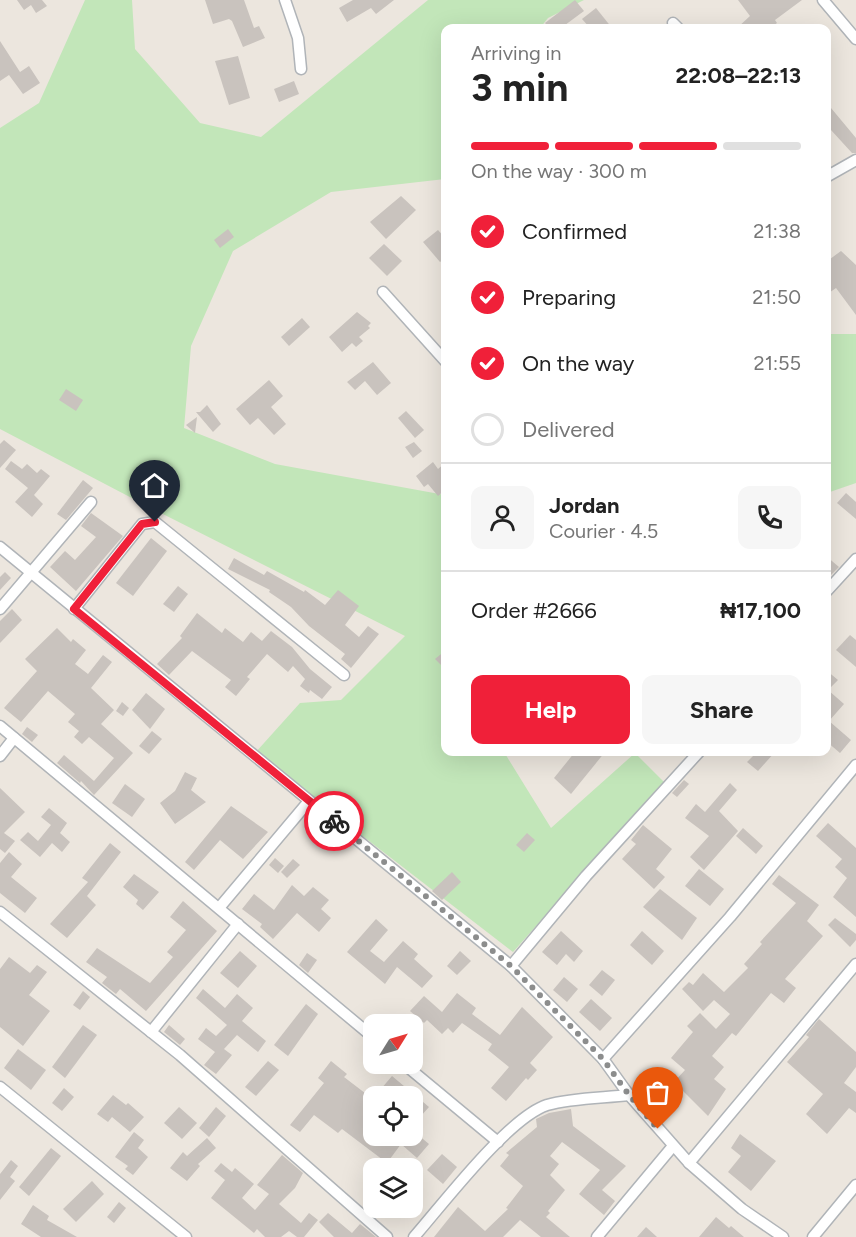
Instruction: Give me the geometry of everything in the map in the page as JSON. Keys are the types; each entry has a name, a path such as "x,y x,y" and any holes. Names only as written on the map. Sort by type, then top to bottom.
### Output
{"street":[{"path":"285,0 298,38 301,69"},
{"path":"823,0 856,39"},
{"path":"831,174 856,160"},
{"path":"383,292 441,356"},
{"path":"0,609 91,502"},
{"path":"74,609 142,524 155,522 344,675"},
{"path":"0,547 511,966 603,1059 629,1095 673,1146 775,1235"},
{"path":"831,586 856,559"},
{"path":"0,726 363,1029"},
{"path":"0,756 14,738"},
{"path":"511,966 586,876 695,756"},
{"path":"603,1059 730,917 856,765"},
{"path":"219,908 309,801"},
{"path":"0,912 151,1032 387,1237"},
{"path":"151,1032 238,924"},
{"path":"689,1162 856,964"},
{"path":"416,1074 498,1142"},
{"path":"0,1088 186,1237"},
{"path":"414,1237 498,1142 533,1111 548,1105 629,1095"},
{"path":"597,1237 673,1146"},
{"path":"813,1237 856,1185"}],"green space":[{"path":"85,0 132,0 135,49 200,123 261,137 428,0 584,0 548,18 543,24 441,24 441,179 331,192 233,251 191,346 184,428 275,464 441,494 441,756 506,756 551,828 632,756 638,756 664,782 513,952 255,753 300,703 341,700 405,636 0,429 0,128 39,103"},
{"path":"831,334 856,334 856,483 831,492"}],"building":[{"path":"17,0 42,0 47,6 36,13 31,5 24,10"},
{"path":"205,0 244,0 254,28 259,26 265,38 243,47 232,21 229,19 213,24"},
{"path":"353,0 394,0 376,14 371,8 347,22 339,8"},
{"path":"575,0 584,11 566,24 545,23"},
{"path":"738,0 802,0 775,20 776,24 741,24 750,16"},
{"path":"596,8 609,24 586,24 582,19"},
{"path":"0,41 20,72 29,66 40,83 23,94 9,75 0,81"},
{"path":"238,56 250,98 229,105 215,61"},
{"path":"294,81 299,94 279,102 274,89"},
{"path":"831,108 856,138 856,153 852,153 831,130"},
{"path":"401,196 416,210 386,239 370,222"},
{"path":"228,229 234,237 220,248 214,240"},
{"path":"438,230 441,233 441,261 440,262 423,242"},
{"path":"384,244 402,261 387,276 369,258"},
{"path":"841,251 856,265 856,315 836,288 831,292 831,258"},
{"path":"357,312 371,323 368,326 370,328 359,337 363,341 356,347 352,343 342,352 329,337"},
{"path":"302,318 310,327 289,346 281,337"},
{"path":"373,362 391,383 377,395 365,381 355,390 347,382"},
{"path":"269,380 283,396 271,407 286,424 274,435 258,418 250,425 236,409"},
{"path":"66,389 83,400 76,411 59,400"},
{"path":"207,405 221,424 213,432 196,412 200,412"},
{"path":"406,411 424,430 415,438 398,418"},
{"path":"197,417 195,433 186,425"},
{"path":"4,440 16,450 0,468 0,444"},
{"path":"414,442 422,451 413,458 405,447"},
{"path":"11,461 22,469 27,464 37,473 41,469 50,476 34,495 43,504 32,517 15,502 28,488 5,469"},
{"path":"433,462 438,469 441,466 441,493 438,496 428,484 424,487 416,476"},
{"path":"83,480 93,488 66,520 57,514"},
{"path":"846,493 856,502 856,519 837,503"},
{"path":"91,513 123,536 76,591 50,567 65,551 75,560 96,537 81,526"},
{"path":"151,538 167,551 133,596 116,583"},
{"path":"234,558 264,575 267,571 304,592 305,590 325,605 338,590 359,606 345,625 359,637 368,626 379,634 351,668 341,659 345,654 309,626 291,607 269,592 270,590 228,569"},
{"path":"831,560 839,567 831,575"},
{"path":"5,572 11,578 0,590 0,577"},
{"path":"178,586 188,594 174,612 163,604"},
{"path":"12,609 22,620 0,643 0,621"},
{"path":"197,613 222,633 225,628 243,642 251,632 262,641 271,631 292,647 310,669 332,687 322,699 310,690 309,693 300,686 305,679 293,666 288,672 267,654 247,677 250,679 236,696 225,687 231,680 192,651 169,675 157,664 182,638 180,636"},
{"path":"57,628 71,642 73,639 86,650 75,664 88,674 103,655 112,662 91,688 114,710 101,724 133,753 94,795 81,781 80,783 57,763 64,755 94,781 114,758 89,737 82,744 74,737 79,731 68,722 75,714 48,691 21,722 4,708 37,671 25,659"},
{"path":"850,635 856,640 856,667 836,650"},
{"path":"441,654 441,665 435,659"},
{"path":"831,674 838,680 831,687"},
{"path":"146,693 165,709 150,729 132,710"},
{"path":"831,693 844,704 831,719"},
{"path":"122,702 129,708 123,716 116,711"},
{"path":"831,723 851,740 840,753 831,745"},
{"path":"27,727 38,735 32,742 22,734"},
{"path":"152,731 162,739 149,754 139,746"},
{"path":"572,756 602,756 571,794 554,778"},
{"path":"753,756 771,756 758,771 747,762"},
{"path":"185,772 197,778 191,790 206,802 175,824 160,803 175,791"},
{"path":"684,780 689,784 677,797 672,793"},
{"path":"730,783 737,790 719,811 738,831 704,870 690,857 709,836 685,818 696,804 705,812"},
{"path":"125,784 145,799 132,817 112,803"},
{"path":"0,788 25,812 4,833 15,841 5,853 0,849"},
{"path":"231,806 268,832 243,859 220,840 194,870 185,862"},
{"path":"49,808 67,823 60,833 70,842 62,852 52,843 40,857 20,840 28,832 38,841 51,825 41,817"},
{"path":"828,823 856,848 856,917 833,897 847,878 835,867 842,859 816,836"},
{"path":"643,825 672,849 656,869 665,877 654,889 622,859 636,844 631,840"},
{"path":"743,828 763,846 756,854 736,836"},
{"path":"527,833 535,840 524,852 516,845"},
{"path":"110,843 121,852 87,896 96,905 67,938 50,924 88,882 82,878"},
{"path":"9,852 22,864 11,877 37,898 25,913 0,893 0,863"},
{"path":"275,858 284,866 278,873 269,865"},
{"path":"293,859 300,865 287,878 281,872"},
{"path":"699,869 724,889 710,906 685,886"},
{"path":"452,872 461,882 442,900 432,891"},
{"path":"134,874 159,892 143,910 136,904 138,900 123,887"},
{"path":"779,875 819,905 807,921 823,936 785,979 796,988 784,1003 771,993 736,1036 732,1033 712,1056 724,1067 714,1079 726,1089 708,1116 674,1082 685,1070 671,1058 693,1032 687,1026 700,1013 716,1029 730,1014 714,1000 703,1011 682,989 689,982 693,985 703,973 724,992 748,968 744,964 762,944 760,942 796,903 772,884"},
{"path":"292,885 304,896 313,887 329,900 321,909 331,918 319,932 297,913 273,939 260,927 262,924 242,909 254,894 274,910"},
{"path":"660,889 697,918 682,940 643,907"},
{"path":"183,901 217,931 146,1011 120,989 116,994 102,983 107,977 86,962 97,948 150,983 173,957 167,952 186,930 170,917"},
{"path":"835,918 856,934 856,940 850,947 828,925"},
{"path":"376,919 388,930 370,951 384,962 403,941 418,954 414,959 433,976 422,988 397,967 385,984 347,952"},
{"path":"561,931 583,951 574,962 566,954 557,965 542,952"},
{"path":"642,931 664,951 652,965 630,945"},
{"path":"240,951 257,966 238,988 220,973"},
{"path":"460,951 471,961 457,975 447,966"},
{"path":"307,953 317,960 308,973 299,965"},
{"path":"9,957 30,973 37,965 47,972 29,995 50,1011 23,1046 0,1027 0,969"},
{"path":"602,970 615,980 602,996 589,985"},
{"path":"564,977 578,989 567,1002 553,990"},
{"path":"203,989 225,1008 237,994 253,1008 242,1021 266,1041 258,1052 237,1035 224,1049 232,1055 216,1074 204,1065 215,1052 198,1039 206,1028 216,1036 227,1025 196,998"},
{"path":"83,991 90,997 80,1010 73,1005"},
{"path":"457,993 476,1008 472,1014 500,1035 522,1007 553,1037 530,1063 537,1070 528,1080 526,1078 506,1101 491,1088 509,1067 488,1050 492,1044 462,1023 453,1033 448,1028 442,1034 427,1020 423,1022 423,1014 414,1014 410,1011 424,996 442,1012"},
{"path":"591,999 612,1018 600,1031 579,1012"},
{"path":"306,1004 318,1014 288,1056 274,1045"},
{"path":"819,1019 856,1052 856,1067 844,1083 856,1092 856,1113 849,1108 827,1134 806,1114 823,1094 787,1062 809,1037 806,1035"},
{"path":"83,1025 97,1035 65,1078 52,1067"},
{"path":"169,1025 185,1039 180,1045 164,1032"},
{"path":"18,1049 46,1070 31,1090 4,1068"},
{"path":"268,1061 279,1070 256,1096 245,1087"},
{"path":"331,1061 347,1074 344,1077 363,1092 363,1145 342,1129 338,1133 314,1115 300,1132 290,1125 324,1083 318,1078"},
{"path":"392,1076 404,1086 384,1086"},
{"path":"64,1088 74,1097 62,1111 52,1103"},
{"path":"113,1095 126,1105 128,1103 144,1117 130,1132 112,1117 108,1122 97,1114"},
{"path":"423,1102 429,1107 423,1114"},
{"path":"179,1107 197,1123 182,1139 164,1123"},
{"path":"216,1107 226,1116 209,1137 199,1128"},
{"path":"571,1109 573,1126 626,1166 602,1190 615,1201 604,1215 579,1194 600,1170 562,1142 550,1156 559,1164 550,1175 565,1190 548,1211 550,1213 546,1217 570,1237 541,1237 520,1220 503,1237 434,1237 458,1207 485,1231 508,1209 506,1208 523,1186 500,1166 509,1155 506,1153 537,1127 536,1119 549,1113"},
{"path":"134,1132 144,1140 138,1148 148,1157 133,1175 125,1169 128,1166 115,1157"},
{"path":"740,1134 776,1161 751,1191 728,1172 741,1156 731,1148"},
{"path":"207,1138 216,1148 198,1164 200,1166 187,1181 170,1168 183,1152 187,1156"},
{"path":"423,1139 429,1144 417,1158 403,1146 423,1146"},
{"path":"364,1146 400,1146 391,1158 380,1158"},
{"path":"51,1148 61,1156 29,1196 19,1187"},
{"path":"442,1154 457,1167 443,1184 427,1170"},
{"path":"282,1155 303,1173 295,1188 279,1204 301,1223 309,1213 318,1220 304,1237 297,1237 289,1231 281,1237 265,1237 257,1229 254,1233 211,1198 225,1180 214,1171 221,1163 232,1172 235,1168 254,1184 242,1198 255,1210 269,1194 257,1185"},
{"path":"11,1160 18,1166 10,1177 15,1181 0,1200 0,1174"},
{"path":"92,1181 104,1194 76,1222 63,1209"},
{"path":"119,1202 126,1208 114,1223 107,1217"},
{"path":"33,1205 49,1216 47,1220 77,1237 41,1237 21,1224"},
{"path":"328,1213 352,1233 360,1224 376,1237 334,1237 319,1222"},
{"path":"716,1217 729,1228 731,1226 744,1237 699,1237"},
{"path":"646,1227 657,1237 637,1237"}],"way so far":[{"path":"334,821 511,966 603,1059 658,1129"}],"route":[{"path":"155,522 142,524 74,609 334,821"}]}
